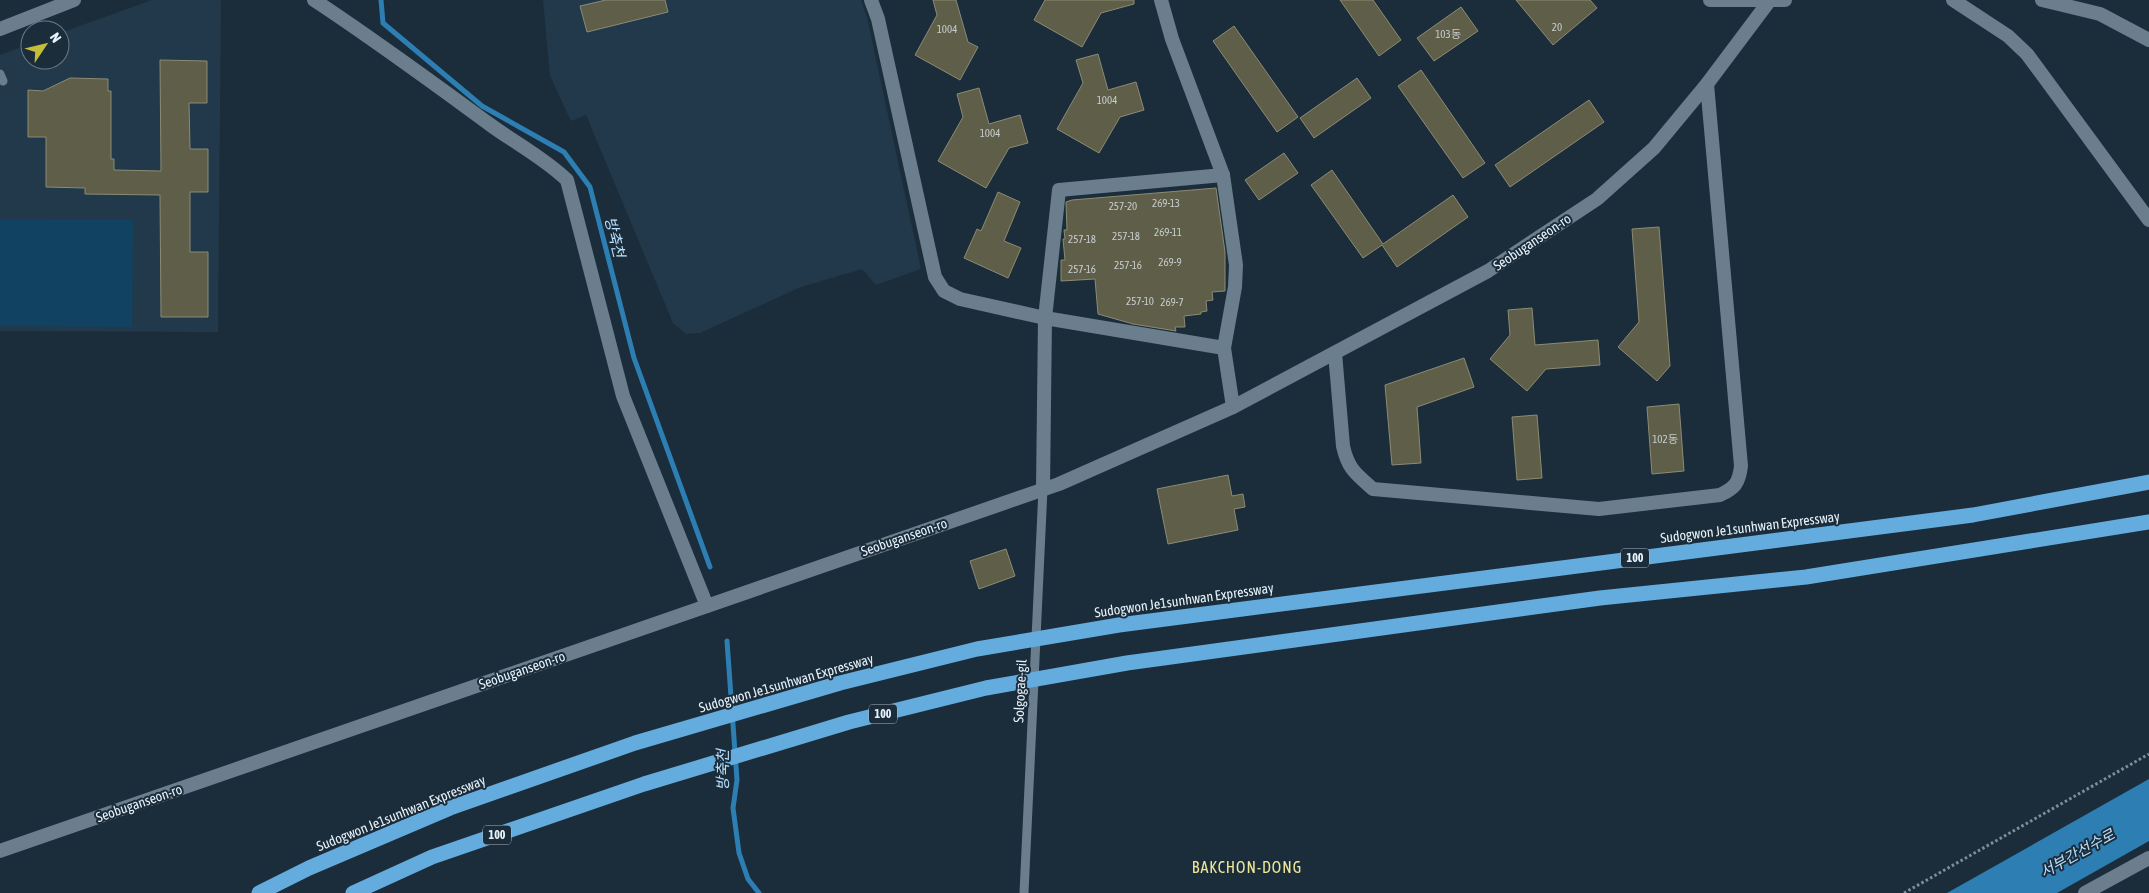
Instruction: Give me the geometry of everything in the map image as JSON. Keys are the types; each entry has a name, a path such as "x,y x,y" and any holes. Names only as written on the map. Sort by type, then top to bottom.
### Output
{"highway":[{"name":"Sudogwon Je1sunhwan Expressway","path":"259,893 309,868 450,808 635,743 840,683 977,648 1119,625 1973,515 2149,482"},
{"name":"100","path":"353,893 432,857 644,784 849,722 986,688 1127,662 1600,598 1806,577 2149,522"}],"street":[{"path":"0,29 74,0"},
{"path":"314,0 373,39 506,137 552,166 567,180 623,396 708,606"},
{"path":"871,0 878,19 935,277 944,291 960,299 1046,318 1224,348"},
{"path":"1161,0 1172,39 1223,174 1236,265 1235,287 1224,348 1233,407"},
{"path":"1710,0 1785,0"},
{"name":"Seobuganseon-ro","path":"0,851 1044,489 1233,407 1488,271 1597,199 1654,148 1708,84 1770,0"},
{"path":"1953,0 2008,36 2028,54 2149,220"},
{"path":"2042,0 2100,14 2149,40"},
{"path":"1335,353 1342,446 1346,461 1351,470 1373,489 1599,509 1720,495 1733,489 1740,481 1741,466 1708,84"},
{"path":"1044,489 1046,318 1059,190 1223,174"},
{"path":"2085,893 2149,858"}],"lane":[{"name":"Solgogae-gil","path":"1024,893 1044,489"}],"path":[{"path":"1904,893 2149,754"}],"shaded area":[{"path":"152,0 221,0 218,332 0,331 0,55 20,48 20,70 70,70 70,29"},
{"path":"543,0 861,0 867,17 921,269 876,285 862,269 801,287 700,333 686,334 673,323 586,115 571,121 550,76"},
{"path":"0,219 133,220 132,327 0,326"}],"water":[{"name":"서부간선수로","path":"2149,779 2149,841 2057,893 1947,893"}],"building":[{"path":"606,0 665,0 668,12 587,32 580,6"},
{"path":"933,0 956,0 968,42 978,47 960,80 915,55 937,15"},
{"path":"1045,0 1134,0 1134,4 1101,13 1082,47 1034,20"},
{"path":"1340,0 1373,0 1401,40 1379,56"},
{"path":"1516,0 1590,0 1597,8 1553,45"},
{"path":"1461,7 1478,31 1434,61 1417,38"},
{"path":"1234,26 1298,117 1277,132 1213,41"},
{"path":"1098,54 1108,90 1136,82 1144,110 1120,117 1099,153 1057,129 1083,83 1076,60"},
{"path":"160,60 207,61 207,103 189,103 190,149 208,149 208,192 190,192 190,252 208,252 208,317 161,317 160,195 85,194 85,188 46,187 46,137 28,137 28,90 43,91 70,78 108,79 108,91 111,91 111,159 114,159 114,170 161,171"},
{"path":"1421,70 1485,163 1463,178 1398,86"},
{"path":"1357,78 1371,98 1314,138 1300,118"},
{"path":"979,88 989,124 1020,115 1028,143 1009,148 986,188 938,161 963,117 957,94"},
{"path":"1589,100 1604,122 1510,187 1495,165"},
{"path":"1284,153 1298,173 1259,200 1245,180"},
{"path":"1332,170 1383,244 1453,195 1468,217 1397,267 1382,245 1363,258 1311,185"},
{"path":"1216,188 1225,252 1225,291 1212,292 1213,300 1206,301 1207,311 1201,312 1201,314 1184,316 1185,327 1175,327 1176,331 1133,324 1098,314 1095,279 1061,281 1061,260 1065,260 1064,230 1067,230 1066,202"},
{"path":"998,192 1020,202 1004,241 1021,248 1008,278 964,258 977,229 981,231"},
{"path":"1659,227 1670,366 1657,381 1618,347 1639,322 1632,229"},
{"path":"1532,308 1535,345 1598,340 1600,365 1546,369 1527,391 1490,359 1510,335 1508,310"},
{"path":"1464,358 1474,387 1417,407 1421,463 1392,465 1385,385"},
{"path":"1679,404 1684,471 1652,474 1647,407"},
{"path":"1537,415 1542,478 1517,480 1512,417"},
{"path":"1228,475 1232,496 1243,494 1245,507 1234,509 1238,530 1168,544 1157,489"},
{"path":"1006,549 1015,576 979,589 970,561"}],"waterway":[{"name":"방축천","path":"381,0 383,23 482,106 564,152 590,187 634,358 710,567"},
{"name":"방축천","path":"727,641 737,780 733,808 739,853 748,879 759,893"}],"district":[{"name":"BAKCHON-DONG","path":"1247,867"}]}
